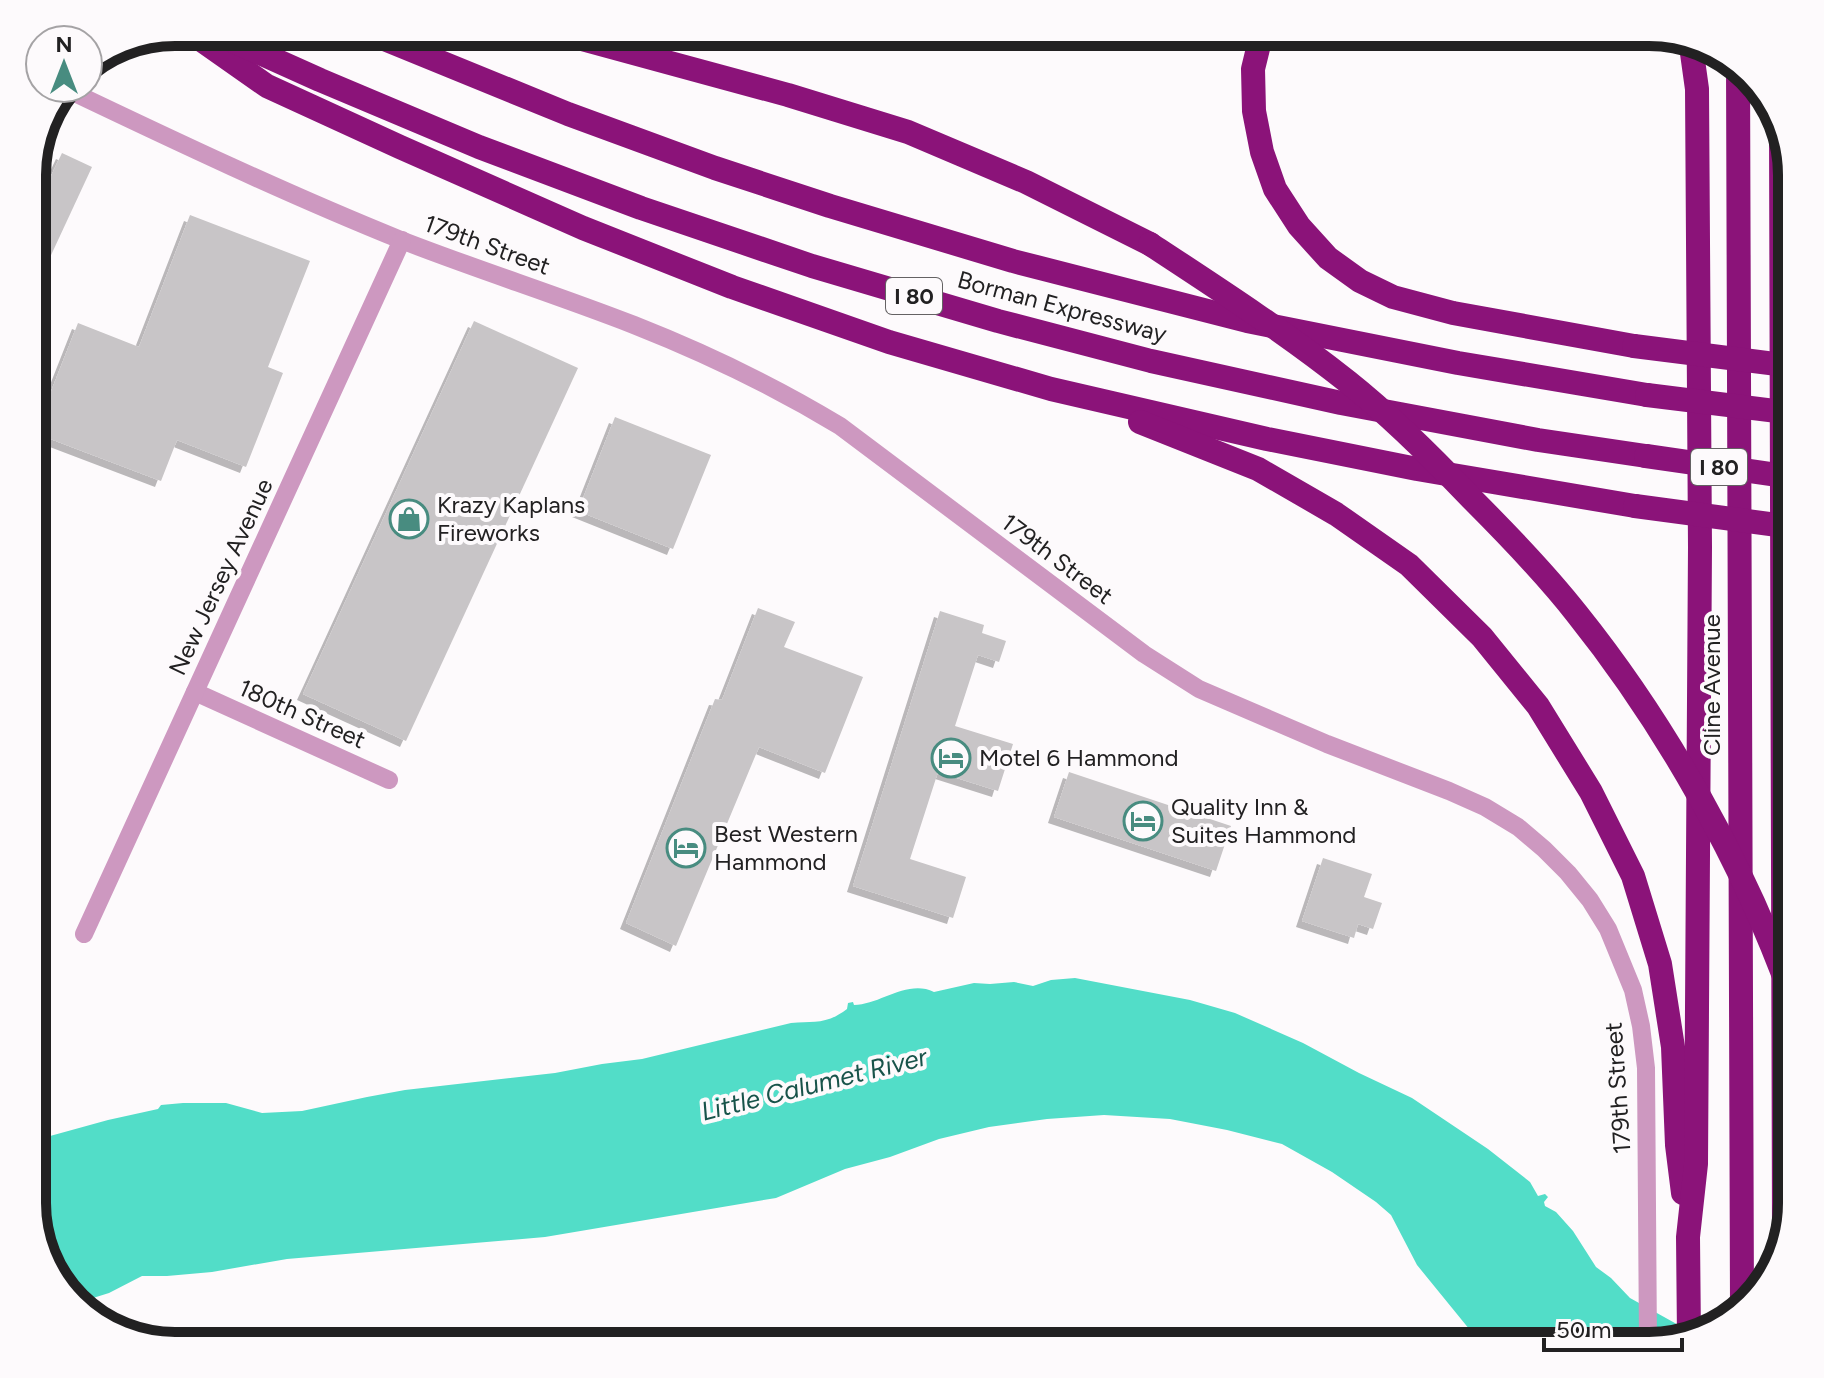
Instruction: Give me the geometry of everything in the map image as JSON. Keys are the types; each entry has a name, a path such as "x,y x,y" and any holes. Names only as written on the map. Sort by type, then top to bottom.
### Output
{"highway":[{"path":"210,46 267,86 583,228 732,287 874,337 1051,389 1267,439 1417,469 1635,506 1778,525"},
{"name":"Borman Expressway","path":"244,46 479,147 641,208 812,266 998,321 1151,361 1356,406 1538,440 1778,475"},
{"name":"Borman Expressway","path":"401,46 568,114 715,168 1013,261 1247,321 1458,363 1647,395 1778,411"},
{"path":"608,46 788,95 908,132 1026,182 1150,244 1247,308 1348,382 1415,440 1550,581 1578,615 1628,683 1696,792 1763,925 1778,963"},
{"path":"1259,46 1253,69 1254,111 1262,152 1275,189 1299,226 1328,258 1360,281 1393,297 1453,313 1634,346 1778,364"},
{"path":"1688,1237 1696,1164 1700,547 1697,89 1692,53"},
{"name":"Cline Avenue","path":"1738,82 1742,1292"},
{"path":"1051,389 1258,469 1336,514 1409,565 1482,637 1538,706 1591,792 1633,876 1660,964 1673,1047 1677,1145 1688,1237 1689,1326"}],"street":[{"name":"179th Street","path":"97,104 187,147 402,240 636,326 722,362 799,401 861,441 1144,654 1199,689 1485,807 1518,827 1568,873 1590,900 1608,929 1633,990 1646,1068 1648,1332"},
{"name":"New Jersey Avenue","path":"84,934 402,240"},
{"name":"180th Street","path":"195,692 389,780"}],"water":[{"name":"Little Calumet River","path":"1075,978 1190,1000 1235,1013 1412,1098 1488,1149 1530,1182 1538,1196 1545,1194 1548,1197 1545,1206 1556,1212 1573,1231 1596,1267 1630,1298 1683,1327 1649,1332 1472,1332 1417,1265 1391,1215 1332,1172 1282,1144 1227,1130 1170,1119 1104,1115 989,1127 939,1139 845,1169 776,1198 545,1237 287,1259 212,1272 142,1276 90,1299 73,1282 59,1260 50,1237 46,1212 46,1137 158,1109 161,1105 226,1103 262,1113 302,1111 405,1090 555,1073 642,1059 791,1023 826,1020 847,1009 848,1003 864,1004 904,990 934,992 974,983 1014,982 1033,986 1051,980"}],"building":[{"path":"62,153 92,167 46,266 46,187"},
{"path":"190,215 310,261 268,367 283,373 246,467 177,440 161,481 46,437 46,404 78,323 139,347"},
{"path":"474,321 578,368 406,741 303,694"},
{"path":"615,417 711,455 673,549 578,511"},
{"name":"Best Western Hammond","path":"758,608 795,622 784,647 863,677 825,773 759,747 676,946 626,923 715,699 722,700"},
{"name":"Motel 6 Hammond","path":"940,611 984,625 982,633 1006,641 999,662 978,655 955,726 1013,744 998,791 938,772 910,859 966,877 953,918 853,886"},
{"name":"Quality Inn & Suites Hammond","path":"1069,772 1231,826 1216,871 1054,817"},
{"path":"1323,858 1372,874 1364,897 1382,903 1373,929 1358,924 1354,938 1302,921"}],"place":[{"name":"Krazy Kaplans Fireworks","path":"409,519"},
{"name":"Motel 6 Hammond","path":"951,758"},
{"name":"Quality Inn & Suites Hammond","path":"1143,821"},
{"name":"Best Western Hammond","path":"686,848"}]}
